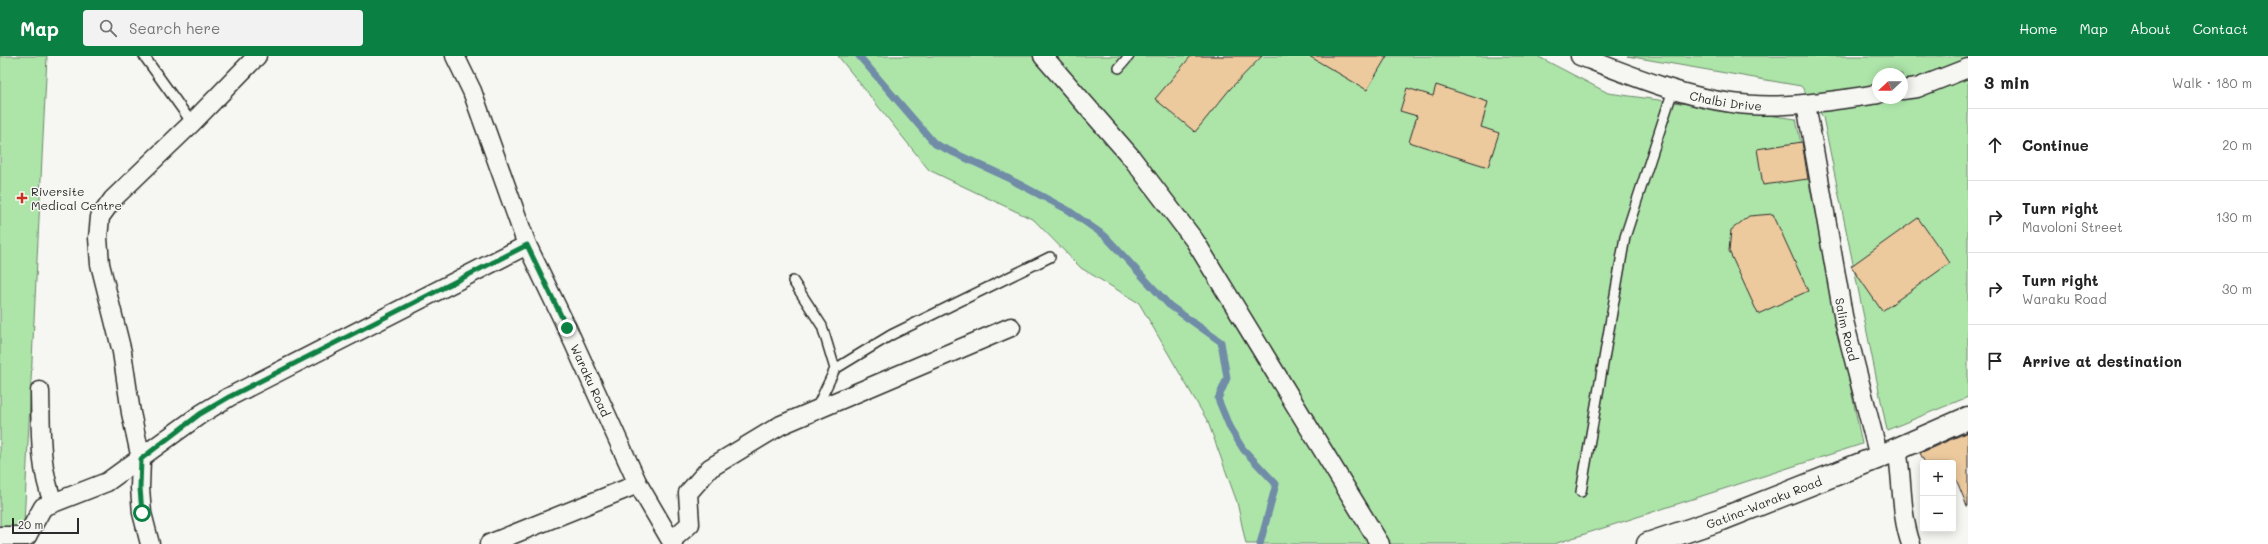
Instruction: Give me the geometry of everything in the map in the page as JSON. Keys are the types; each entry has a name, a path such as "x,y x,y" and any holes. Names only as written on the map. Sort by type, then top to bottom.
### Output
{"street":[{"path":"150,544 142,513 140,488 141,459 131,413 122,352 100,264 98,238 100,217 113,199 192,123 257,56"},
{"name":"Waraku Road","path":"456,56 472,91 527,245 638,484 672,542"},
{"path":"1043,56 1132,157 1195,241 1380,544"},
{"name":"Chalbi Drive","path":"1580,56 1673,90 1732,103 1806,104 1872,95"},
{"path":"1908,89 1917,88 1968,68"},
{"name":"Salim Road","path":"1806,104 1844,321 1888,453 1901,469 1902,513 1911,544"},
{"path":"0,536 28,540 42,507 107,482 141,459 200,414 229,397 527,245"},
{"path":"672,542 690,524 688,492 710,468 781,425 1011,327"},
{"path":"40,390 42,461 45,482 53,502"},
{"path":"1888,453 1968,418"},
{"name":"Gatina-Waraku Road","path":"1648,544 1722,519 1888,453"},
{"path":"489,544 638,484"}],"lane":[{"path":"144,56 192,123"},
{"path":"1119,68 1130,56"},
{"path":"1581,492 1625,237 1673,90"},
{"path":"816,409 835,368 891,335 1050,257"},
{"path":"793,281 822,326 835,368"}],"green space":[{"path":"0,56 47,56 23,544 0,544"},
{"path":"838,56 1537,56 1608,93 1796,119 1862,444 1554,544 1246,544 1237,502 1208,422 1139,303 1081,268 1034,220 929,170"},
{"path":"1627,56 1968,56 1968,397 1887,430 1823,117 1801,86"}],"building":[{"path":"1191,56 1262,56 1230,89 1195,132 1155,99"},
{"path":"1309,56 1387,56 1367,90"},
{"path":"1436,85 1488,102 1481,127 1499,133 1488,167 1409,142 1417,116 1400,111 1407,88 1433,96"},
{"path":"1802,142 1808,179 1763,185 1757,149"},
{"path":"1773,214 1808,291 1758,314 1729,251 1731,230 1749,216"},
{"path":"1918,218 1950,263 1882,311 1851,266"},
{"path":"1968,432 1968,506 1956,479 1956,460 1924,460 1920,453"}],"waterway":[{"path":"859,56 935,144 1000,174 1068,210 1105,236 1169,305 1221,342 1227,378 1218,399 1230,428 1243,449 1276,484 1260,544"}],"place":[{"name":"Riversite Medical Centre","path":"22,198"}],"route":[{"path":"142,513 140,488 141,459 200,414 229,397 527,245 567,328"}]}
